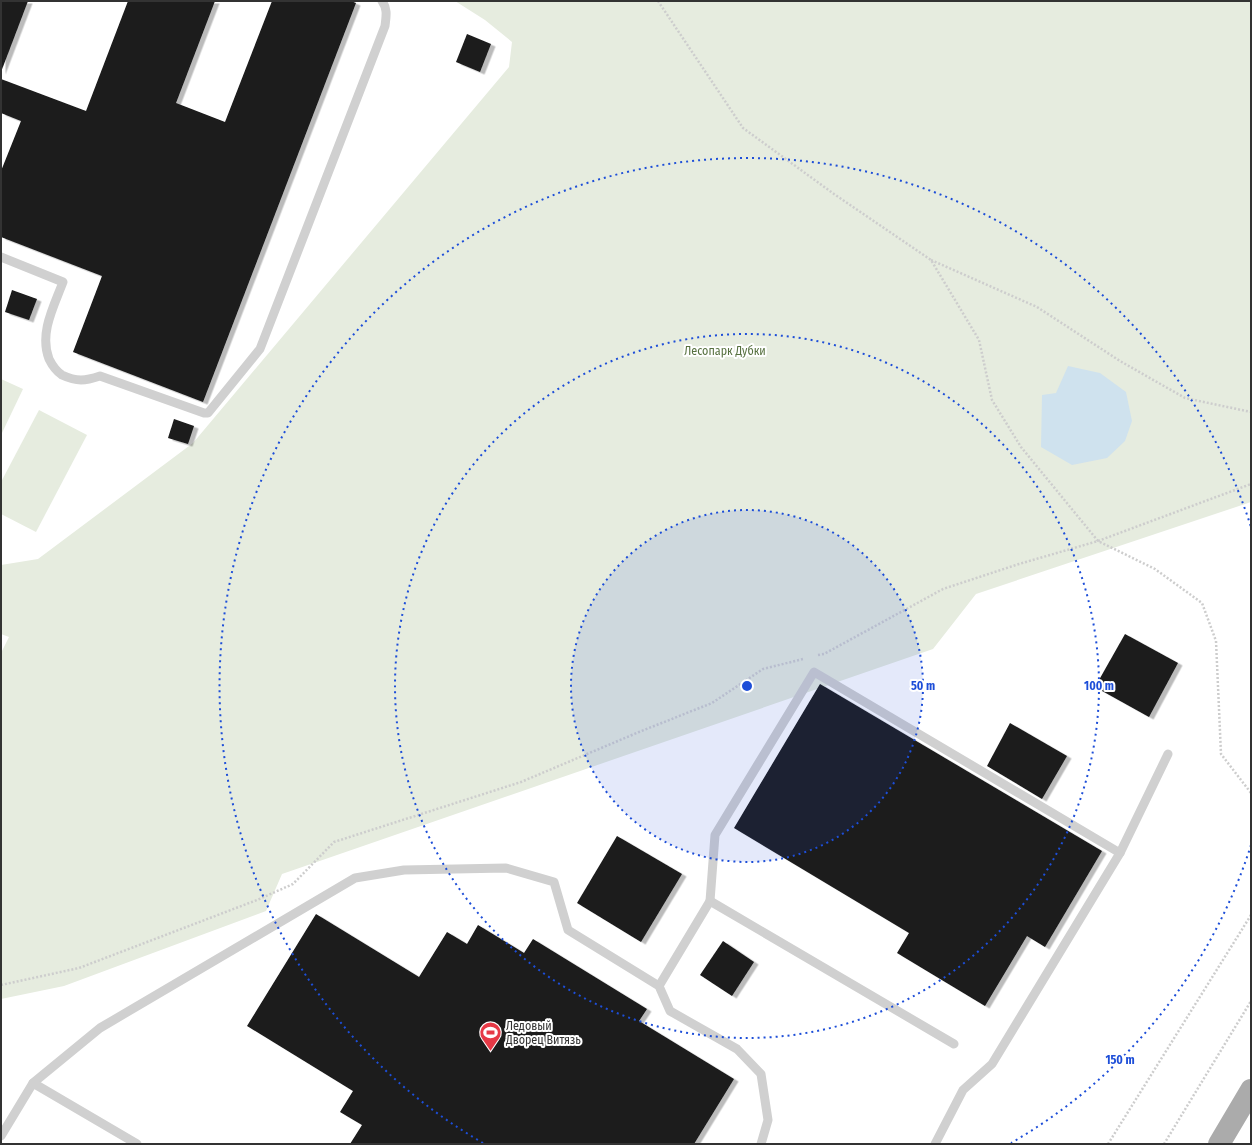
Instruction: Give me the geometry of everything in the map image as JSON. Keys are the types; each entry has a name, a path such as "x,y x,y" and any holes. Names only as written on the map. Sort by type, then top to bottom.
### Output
{"main road":[{"path":"1219,1144 1251,1090"}],"lane":[{"path":"1,257 63,282 50,316 46,335 46,351 51,364 58,373 72,380 87,380 100,376 204,413 208,413 260,349 385,26 387,13 385,5 382,1"},
{"path":"659,986 710,901 715,835 814,672 1120,853"},
{"path":"935,1144 963,1090 992,1064 1120,853 1168,754"},
{"path":"1,1136 33,1083 100,1028 355,878 404,870 506,868 554,882 568,930 659,986 670,1010 737,1049 761,1074 768,1120 762,1144"},
{"path":"710,901 954,1044"},
{"path":"33,1083 137,1144"}],"path":[{"path":"658,1 743,128 834,194 931,260 1037,307 1120,361 1184,398 1251,412"},
{"path":"931,260 979,340 992,400 1021,447 1098,541 1155,569 1202,603 1216,641 1221,754 1251,793"},
{"path":"816,656 824,654 943,589 1019,564 1098,541 1251,484"},
{"path":"1,984 79,968 257,900 293,884 334,842 521,782 712,703 763,669 809,658"},
{"path":"1108,1144 1251,914"},
{"path":"1164,1144 1251,1001"}],"green space":[{"name":"Лесопарк Дубки","path":"455,1 1251,1 1251,502 976,594 933,649 282,874 266,911 64,986 1,999 1,653 9,637 1,634 1,565 38,559 193,443 509,67 512,42 485,20"},
{"path":"1,379 23,389 1,435"},
{"path":"39,410 87,435 36,532 1,514 1,482"}],"water":[{"path":"1068,366 1100,373 1126,392 1132,421 1125,441 1107,458 1072,465 1041,447 1042,395 1056,393"}],"building":[{"path":"1,1 28,1 1,72"},
{"path":"128,1 215,1 176,103 225,122 272,1 351,1 356,3 203,402 73,352 102,276 1,237 1,171 21,121 1,113 1,79 86,111"},
{"path":"467,34 491,44 480,72 456,62"},
{"path":"12,290 37,299 29,320 5,312"},
{"path":"174,419 194,426 188,444 168,438"},
{"path":"1125,634 1178,663 1149,717 1095,687"},
{"path":"820,684 1102,851 1045,947 1027,936 985,1006 897,953 909,933 734,828"},
{"path":"1010,723 1067,756 1042,799 987,766"},
{"path":"617,836 682,874 641,942 577,903"},
{"name":"Ледовый Дворец Витязь","path":"316,914 419,977 447,932 467,944 478,925 524,953 533,939 647,1009 639,1021 734,1079 694,1144 350,1144 362,1125 340,1112 353,1091 247,1026"},
{"path":"723,941 754,962 732,996 700,975"}],"place":[{"name":"Ледовый Дворец Витязь","path":"490,1052"}]}
